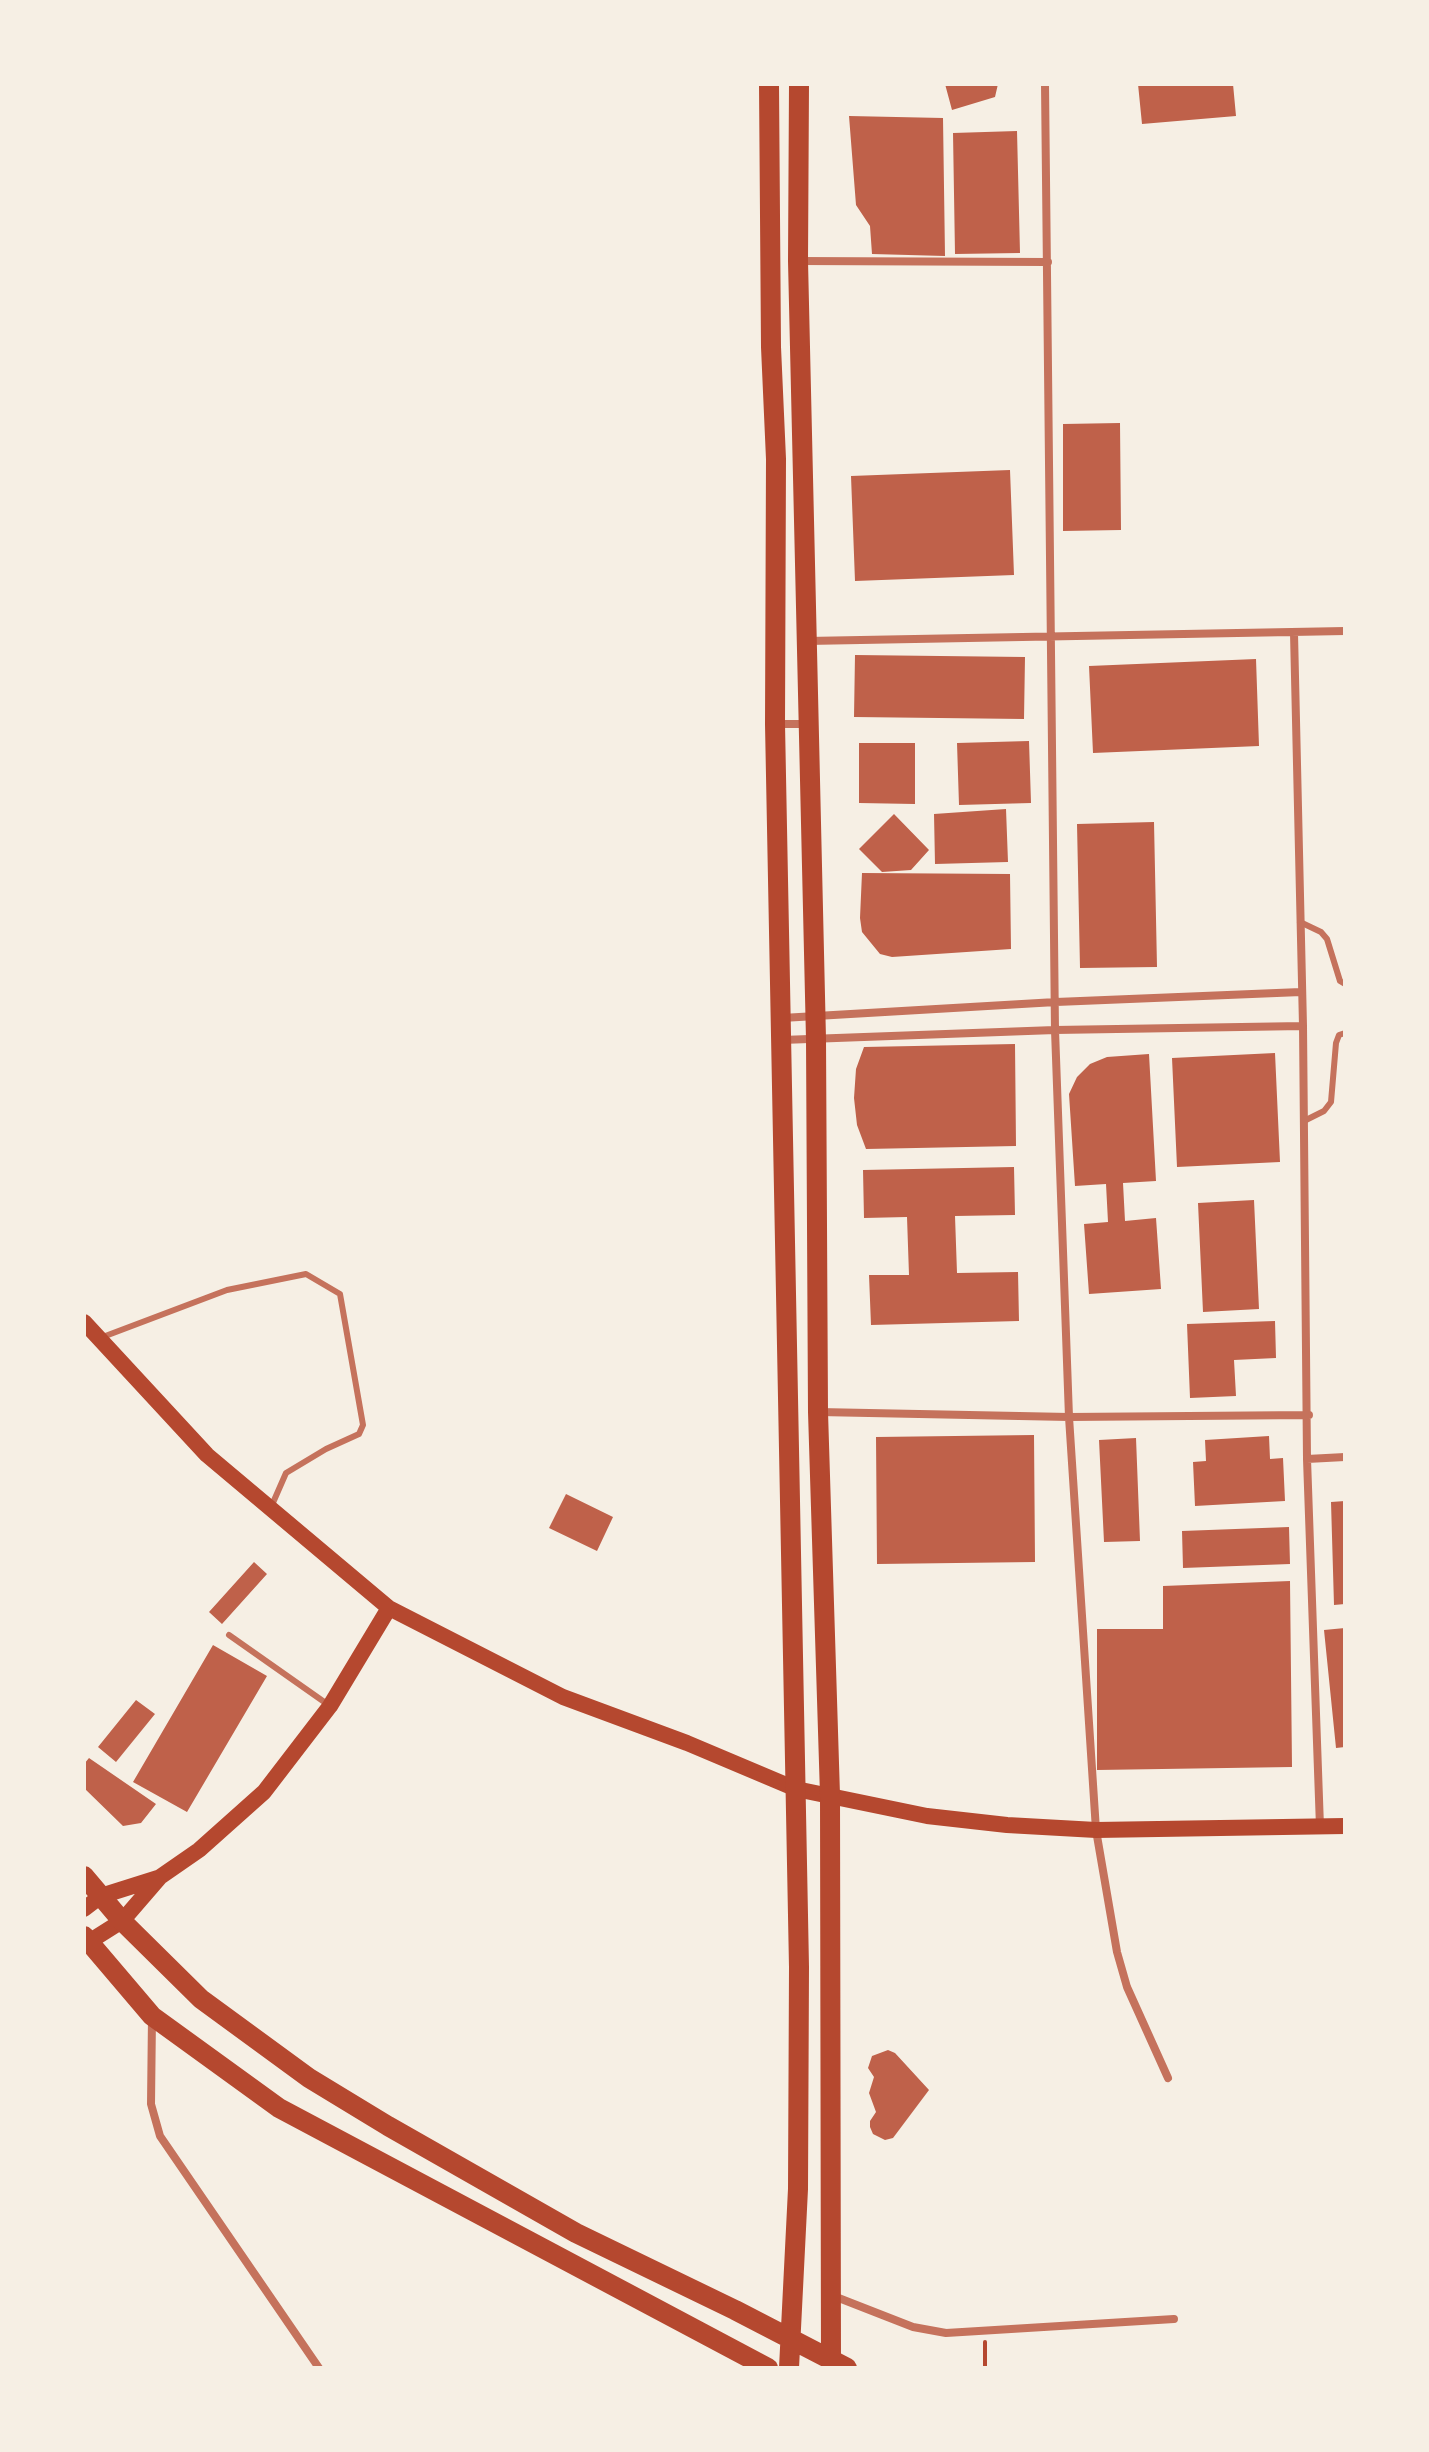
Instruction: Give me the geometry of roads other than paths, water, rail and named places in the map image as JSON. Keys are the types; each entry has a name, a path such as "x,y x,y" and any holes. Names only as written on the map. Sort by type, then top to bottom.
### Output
{"main road":[{"path":"769,84 784,1296 796,1789 798,2189 789,2368"},
{"path":"799,84 798,261 816,1039 818,1412 830,1795 831,2295 836,2365"},
{"path":"784,1296 817,1295"},
{"path":"84,1322 207,1455 389,1608 563,1697 687,1743 796,1789 927,1816 1096,1830 1345,1826"},
{"path":"389,1608 330,1706 264,1792 199,1850 160,1877 122,1921 86,1941 152,2016 279,2108 768,2368"},
{"path":"84,1876 92,1902 122,1921 201,1999 309,2078 576,2233 789,2337 836,2365"},
{"path":"92,1902 160,1877"}],"street":[{"path":"1045,84 1055,1030 1069,1417 1096,1830 1117,1952 1127,1987 1168,2078"},
{"path":"798,261 1048,262"},
{"path":"806,641 1345,631"},
{"path":"1294,633 1303,1026 1309,1415 1307,1459 1320,1827"},
{"path":"775,724 807,724"},
{"path":"781,1018 1301,992"},
{"path":"782,1040 1055,1030 1303,1026"},
{"path":"818,1412 1069,1417 1309,1415"},
{"path":"1307,1459 1345,1457"},
{"path":"152,2016 151,2104 160,2136 318,2368"},
{"path":"831,2295 913,2327 946,2333 1174,2319"}],"lane":[{"path":"1300,922 1321,932 1327,939 1340,981 1345,984"},
{"path":"1304,1121 1324,1111 1331,1102 1336,1043 1339,1035 1345,1033"},
{"path":"99,1338 227,1290 306,1274 340,1294 363,1425 359,1434 286,1473 270,1508"},
{"path":"229,1635 330,1706"}]}
